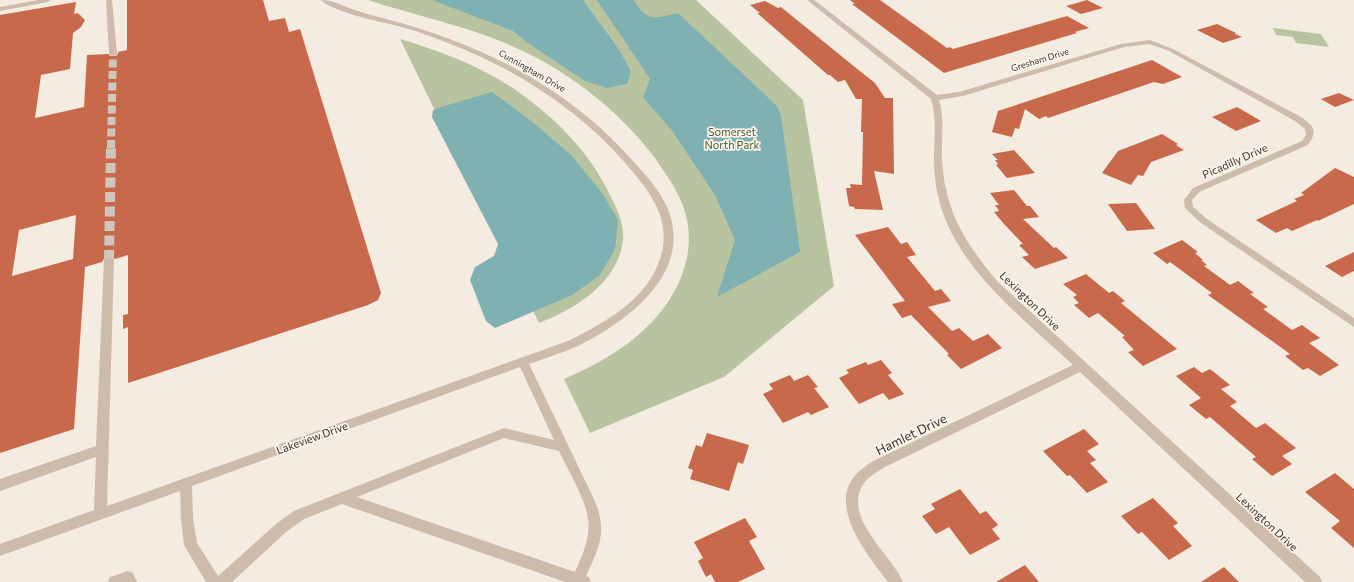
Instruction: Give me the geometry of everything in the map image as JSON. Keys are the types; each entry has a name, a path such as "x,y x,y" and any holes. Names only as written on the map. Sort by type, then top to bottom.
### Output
{"street":[{"path":"0,9 48,0"},
{"path":"109,0 113,53"},
{"name":"Cunningham Drive","path":"324,0 351,11 447,40 499,63 563,101 594,126 625,156 659,201 668,228 668,246 657,277 636,304 621,317"},
{"path":"810,0 935,98"},
{"name":"Gresham Drive","path":"935,98 960,94 1123,45 1150,42"},
{"name":"Picadilly Drive","path":"1150,42 1171,50 1307,125 1310,131 1310,136 1305,143 1196,190 1188,200 1189,208 1204,221 1354,323"},
{"name":"Lexington Drive","path":"935,98 937,110 939,181 943,201 955,231 972,259 994,285 1315,582"},
{"path":"100,514 109,260"},
{"name":"Lakeview Drive","path":"0,550 523,363 584,339 621,317"},
{"path":"342,498 580,581 594,537 595,518 588,499 523,363"},
{"name":"Hamlet Drive","path":"896,582 858,526 852,509 852,497 857,483 867,472 879,464 1082,366"},
{"path":"222,582 281,528 299,515 504,434 563,447"},
{"path":"0,485 103,449"},
{"path":"186,483 187,519 192,545 214,582"},
{"path":"115,582 128,578 130,582"}],"green space":[{"name":"Somerset North Park","path":"368,0 696,0 803,100 834,286 724,377 590,433 564,379 602,360 629,343 651,323 674,292 682,275 687,257 689,239 687,220 679,195 655,158 643,143 617,115 572,79 539,59 497,40 455,25"},
{"path":"1273,28 1321,34 1329,47 1296,43 1293,37 1276,35"},
{"path":"400,39 456,58 482,70 508,85 554,120 580,148 592,164 602,180 618,213 623,228 623,240 613,269 593,292 580,302 539,323"}],"water":[{"path":"432,0 583,0 620,51 631,72 627,84 607,88 585,81 528,43 513,31"},
{"path":"597,0 634,0 643,12 648,16 653,17 678,13 777,106 781,116 800,252 717,297 735,240 715,195 673,132 643,97 650,79"},
{"path":"492,92 530,120 571,155 602,193 618,220 615,249 600,275 572,295 495,328 486,321 470,280 475,267 494,256 498,244 432,117 433,110"}],"building":[{"path":"127,0 263,0 269,21 285,18 289,32 300,29 381,293 378,300 368,305 128,383 128,327 123,329 123,315 128,314 128,255 115,259 112,256 105,257 102,262 85,267 74,429 0,453 0,15 76,2 74,14 78,13 85,20 81,27 73,33 70,69 41,75 35,118 84,107 87,55 108,54 114,56 118,54 118,52 127,50","holes":["76,215 73,259 12,276 19,230"]},
{"path":"850,0 880,0 947,48 950,47 953,49 1067,16 1089,28 1075,32 1077,33 944,73 852,4 855,4"},
{"path":"1087,0 1103,8 1081,14 1066,6"},
{"path":"765,1 778,8 781,7 875,83 885,98 893,98 894,174 874,171 883,210 855,209 854,207 849,206 846,188 851,188 850,184 862,185 862,99 856,99 845,80 838,82 828,75 757,13 760,13 750,5"},
{"path":"1217,24 1242,37 1223,43 1197,30"},
{"path":"1152,60 1182,77 1163,84 1154,82 1048,118 1046,116 1039,119 1025,109 1019,129 1015,128 1012,137 992,132 998,111"},
{"path":"1339,93 1354,100 1335,107 1321,99"},
{"path":"1237,107 1261,121 1236,131 1212,117"},
{"path":"1162,134 1178,144 1176,145 1184,150 1151,162 1143,176 1138,175 1131,185 1102,173 1118,151"},
{"path":"1014,150 1035,173 1007,178 996,165 998,164 995,160 998,160 992,154"},
{"path":"1335,168 1354,177 1354,204 1318,221 1317,220 1292,231 1287,228 1276,233 1256,220 1297,201 1294,199 1304,195 1301,193"},
{"path":"1014,190 1027,206 1030,206 1039,217 1023,219 1054,248 1056,247 1068,258 1035,269 1022,257 1029,255 1019,245 1023,244 994,212 999,211 995,205 999,205 990,193"},
{"path":"1136,203 1155,229 1127,231 1108,204"},
{"path":"888,227 901,244 907,242 916,255 907,257 935,291 941,289 951,301 928,307 952,331 959,328 973,341 988,334 1002,348 961,369 947,355 949,354 911,315 902,318 892,304 905,301 855,235"},
{"path":"1182,240 1198,252 1195,253 1207,265 1204,266 1230,285 1238,281 1254,293 1250,294 1268,307 1263,309 1292,330 1302,325 1320,338 1309,343 1339,365 1320,376 1308,368 1303,370 1285,356 1290,354 1208,295 1212,293 1170,262 1167,264 1153,253"},
{"path":"1354,252 1354,271 1342,277 1325,266"},
{"path":"1086,274 1109,293 1113,291 1125,301 1121,303 1177,349 1143,366 1128,352 1134,350 1122,337 1125,336 1098,313 1089,318 1074,305 1079,303 1073,297 1077,295 1063,284"},
{"path":"881,360 892,373 888,375 904,394 889,400 883,393 859,404 839,378 849,373 846,370 866,362 868,365"},
{"path":"1194,367 1202,373 1210,369 1230,385 1221,389 1237,402 1230,406 1256,428 1265,423 1296,448 1282,456 1292,464 1272,476 1252,459 1256,457 1210,417 1206,419 1189,405 1201,398 1176,376"},
{"path":"790,375 794,381 808,375 818,387 814,388 829,407 811,415 808,412 783,423 763,394 773,389 769,384"},
{"path":"1084,429 1099,444 1087,451 1096,460 1090,463 1108,482 1087,493 1070,475 1067,476 1043,451"},
{"path":"707,433 749,445 743,464 738,462 729,491 690,479 693,470 688,468 696,445 702,447"},
{"path":"1335,473 1354,489 1354,548 1331,528 1340,521 1305,492"},
{"path":"960,489 980,514 986,511 998,525 992,529 1000,539 970,555 949,527 936,534 922,516 935,509 931,504"},
{"path":"1153,498 1178,523 1173,526 1192,546 1169,560 1142,532 1138,534 1121,516"},
{"path":"745,518 757,537 749,541 765,569 738,582 715,582 711,574 706,577 698,561 703,558 694,542"},
{"path":"1025,565 1039,582 996,582"},
{"path":"1224,567 1239,582 1201,582"}],"tunnel":[{"path":"111,148 113,53"},
{"path":"109,260 111,147"}]}
